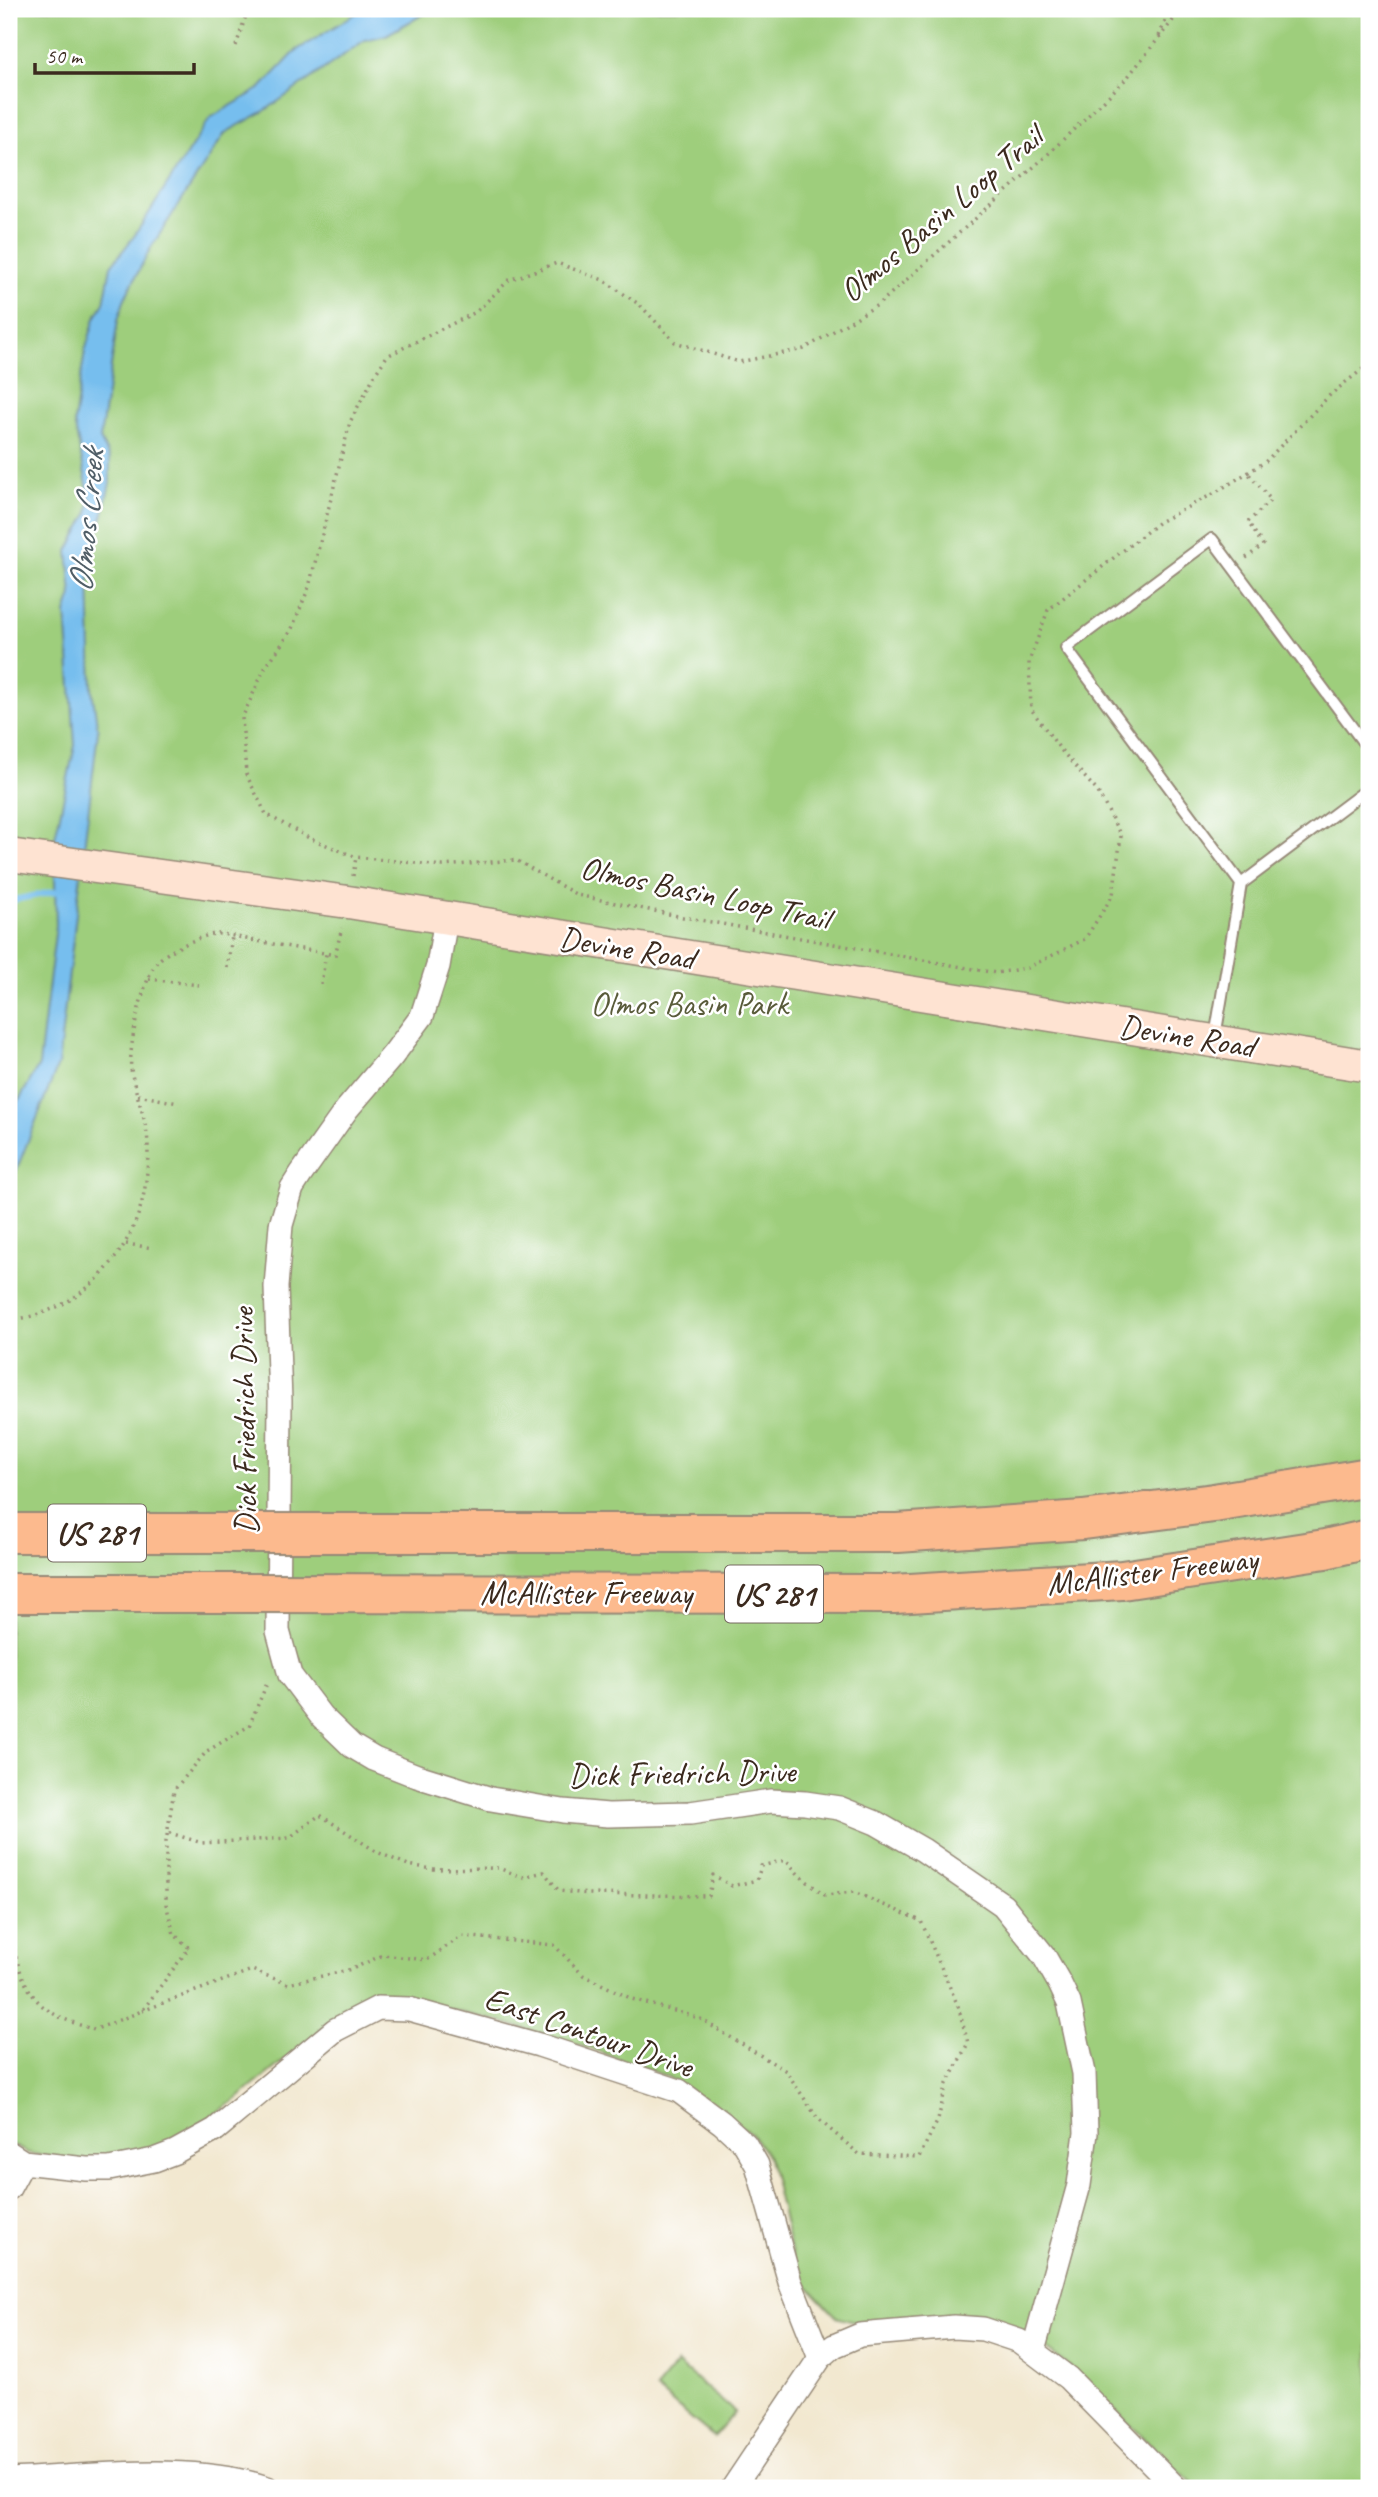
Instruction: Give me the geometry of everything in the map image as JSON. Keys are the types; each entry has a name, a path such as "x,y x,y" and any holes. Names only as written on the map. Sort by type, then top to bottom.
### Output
{"highway":[{"name":"McAllister Freeway","path":"9,1534 898,1533 1083,1520 1214,1503 1369,1477"},
{"name":"McAllister Freeway","path":"9,1593 894,1594 1122,1580 1325,1549 1369,1539"}],"street":[{"name":"Devine Road","path":"18,856 348,902 1369,1066"},
{"name":"Dick Friedrich Drive","path":"446,919 438,966 422,1016 347,1110 301,1174 292,1188 281,1225 276,1287 281,1401 278,1631 290,1675 321,1716 352,1746 374,1759 417,1776 491,1799 563,1811 608,1815 690,1813 771,1801 839,1808 876,1823 923,1850 1003,1905 1044,1956 1060,1984 1069,2003 1084,2073 1086,2133 1079,2185 1033,2351"},
{"name":"East Contour Drive","path":"16,2158 64,2168 109,2169 175,2152 215,2130 335,2029 378,2008 408,2009 539,2045 680,2091 722,2123 745,2144 757,2165 790,2282 820,2358"},
{"path":"9,2188 16,2158"},
{"path":"733,2488 820,2358 834,2346 860,2335 954,2327 984,2329 1019,2341 1033,2351 1068,2378 1176,2488"},
{"path":"9,2480 175,2473 223,2476 267,2488"}],"lane":[{"path":"1241,884 1066,649 1212,539 1369,750"},
{"path":"1214,1040 1241,884 1369,788"}],"path":[{"path":"236,46 248,9"},
{"path":"1157,41 1170,9"},
{"name":"Olmos Basin Loop Trail","path":"1182,9 1127,78 1045,157 879,304 804,349 739,362 676,342 640,305 603,280 557,263 509,280 476,312 387,356 350,422 309,587 290,631 265,668 242,718 246,774 267,814 309,838 356,857 443,866 516,860 577,895 683,917 996,973 1027,968 1084,939 1113,895 1121,836 1098,792 1060,749 1031,709 1028,662 1048,610 1159,522 1213,494 1265,462 1331,394 1369,364"},
{"path":"1234,568 1262,545 1248,522 1271,500 1248,472"},
{"path":"9,1320 33,1318 90,1286 126,1244 141,1205 148,1145 130,1055 142,994 157,961 181,946 215,934 335,955 348,902"},
{"path":"227,968 232,937"},
{"path":"321,984 326,954"},
{"path":"149,979 199,985"},
{"path":"138,1095 178,1103"},
{"path":"126,1244 153,1248"},
{"path":"142,2011 189,1948 174,1934 166,1904 167,1832 174,1790 207,1751 249,1726 267,1684 278,1631"},
{"path":"9,1908 13,1954 30,1991 52,2013 94,2030 252,1969 288,1984 352,1969 383,1955 427,1960 462,1936 554,1945 583,1975 632,1999 699,2018 786,2071 818,2119 859,2154 919,2157 938,2120 946,2086 968,2043 958,2006 921,1921 854,1892 825,1895 800,1876 786,1860 761,1866 757,1880 732,1886 713,1875 709,1896 589,1894 559,1891 544,1872 523,1877 498,1868 433,1869 408,1865 377,1852 320,1815 289,1838 202,1843 167,1832"}],"green space":[{"name":"Olmos Basin Park","path":"9,9 1369,9 1369,2488 1197,2488 1063,2361 1016,2327 981,2321 857,2323 837,2317 797,2275 769,2159 752,2134 668,2077 595,2050 498,2021 407,2000 366,2000 326,2026 237,2099 184,2136 151,2153 88,2163 28,2153 9,2144"},
{"path":"677,2363 735,2412 714,2437 656,2389"}],"water":[{"name":"Olmos Creek","path":"363,9 433,9 386,35 365,40 266,110 225,133 150,249 125,298 118,320 100,439 110,459 110,483 89,574 92,690 98,731 58,1065 9,1189 9,1118 39,1065 56,925 54,842 75,745 66,613 72,595 68,551 88,514 90,500 74,422 85,351 95,318 104,303 111,266 135,235 210,118 261,88 297,50"}],"waterway":[{"path":"9,901 62,890"}]}
